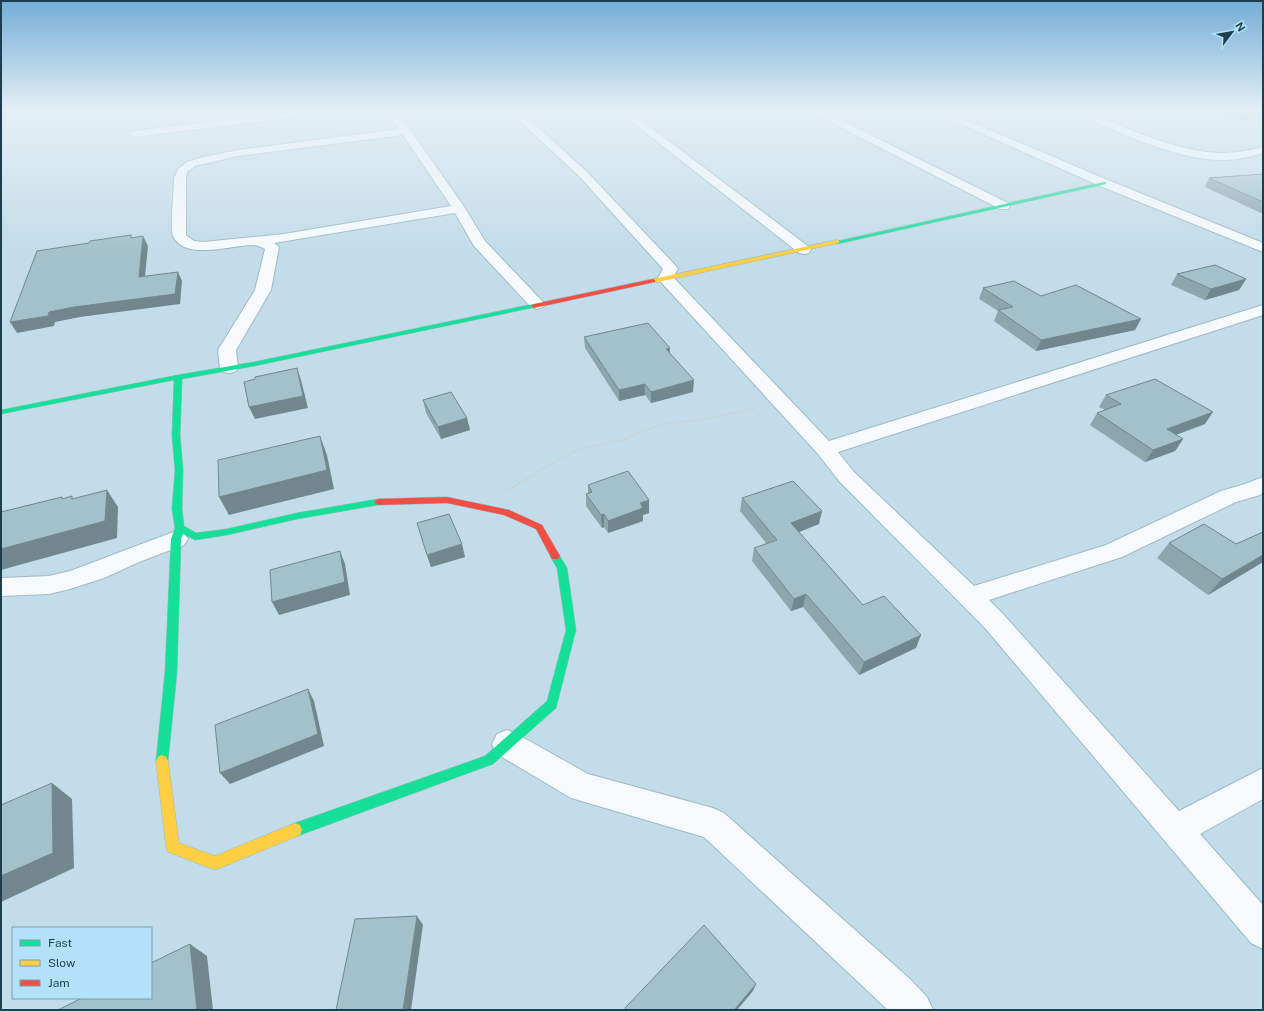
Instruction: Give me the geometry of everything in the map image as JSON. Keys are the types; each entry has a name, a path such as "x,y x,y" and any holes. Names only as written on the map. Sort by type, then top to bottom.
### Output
{"street":[{"path":"214,158 191,164 182,171 180,178 179,235 183,241 190,246 284,238 458,208"},
{"path":"424,158 458,208 479,243 537,304"},
{"path":"566,158 583,174 671,269 665,278"},
{"path":"684,158 804,250"},
{"path":"908,158 1004,206"},
{"path":"1046,158 1263,248"},
{"path":"1,412 229,368 804,250 1104,183"},
{"path":"229,368 227,350 263,290 272,247 257,241"},
{"path":"665,278 824,449 847,477 994,621 1263,931"},
{"path":"824,449 1263,310"},
{"path":"1,587 49,585 70,580 95,572 178,533 195,537 227,532 297,516 376,502 447,500 462,502 468,505 506,512 539,527 562,568 571,630 552,704 490,760 295,830 215,863 173,847 162,765 171,672 178,533 177,509 179,470 176,435 178,377"},
{"path":"970,597 1114,552 1229,496 1252,490 1263,484"},
{"path":"507,744 582,787 713,824 892,987 914,1010"},
{"path":"1176,830 1263,784"}],"path":[{"path":"468,505 488,500 561,458 580,449 625,439 662,424 699,420 743,409 783,406"}],"building":[{"path":"1263,174 1263,202 1209,178"},
{"path":"131,235 131,238 143,236 139,277 178,272 175,294 74,307 49,312 48,316 10,322 37,251"},
{"path":"1215,265 1246,279 1211,289 1177,274"},
{"path":"1014,281 1041,296 1076,285 1141,319 1041,340 998,310 1013,307 983,288"},
{"path":"648,323 670,348 666,349 694,380 651,392 645,384 619,390 584,337"},
{"path":"297,368 303,396 249,407 244,382 255,379 255,377"},
{"path":"1155,379 1213,412 1167,429 1183,439 1153,450 1097,413 1121,404 1106,395"},
{"path":"451,392 467,418 438,427 423,400"},
{"path":"320,436 327,470 219,497 218,460"},
{"path":"628,471 649,500 640,503 643,508 608,521 604,514 601,515 586,494 592,492 588,485"},
{"path":"793,481 822,511 791,523 863,605 884,596 921,635 864,662 806,594 794,599 754,548 777,540 742,498"},
{"path":"107,490 105,521 1,549 1,512 62,497 62,499 72,496 72,499"},
{"path":"449,514 462,544 427,555 417,523"},
{"path":"1204,524 1236,544 1263,532 1263,555 1222,579 1169,543"},
{"path":"340,551 345,582 272,602 270,570"},
{"path":"308,689 318,734 220,773 215,725"},
{"path":"52,783 53,853 1,876 1,805"},
{"path":"417,916 403,1010 336,1010 355,919"},
{"path":"704,925 756,984 734,1010 627,1010 625,1008"},
{"path":"190,944 197,1010 58,1010 80,999 152,999 152,963"}],"traffic: fast":[{"path":"837,242 1104,183"},
{"path":"1,412 178,377 254,364 534,306"},
{"path":"178,377 176,435 179,470 177,509 180,528 195,537 227,532 297,516 378,502"},
{"path":"162,761 171,672 176,539 180,528"},
{"path":"295,830 489,760 552,704 571,630 562,568 555,556"}],"traffic: slow":[{"path":"653,281 837,242"},
{"path":"162,761 173,847 215,863 295,830"}],"traffic: jam":[{"path":"534,306 653,281"},
{"path":"378,502 447,500 506,512 539,527 555,556"}]}
